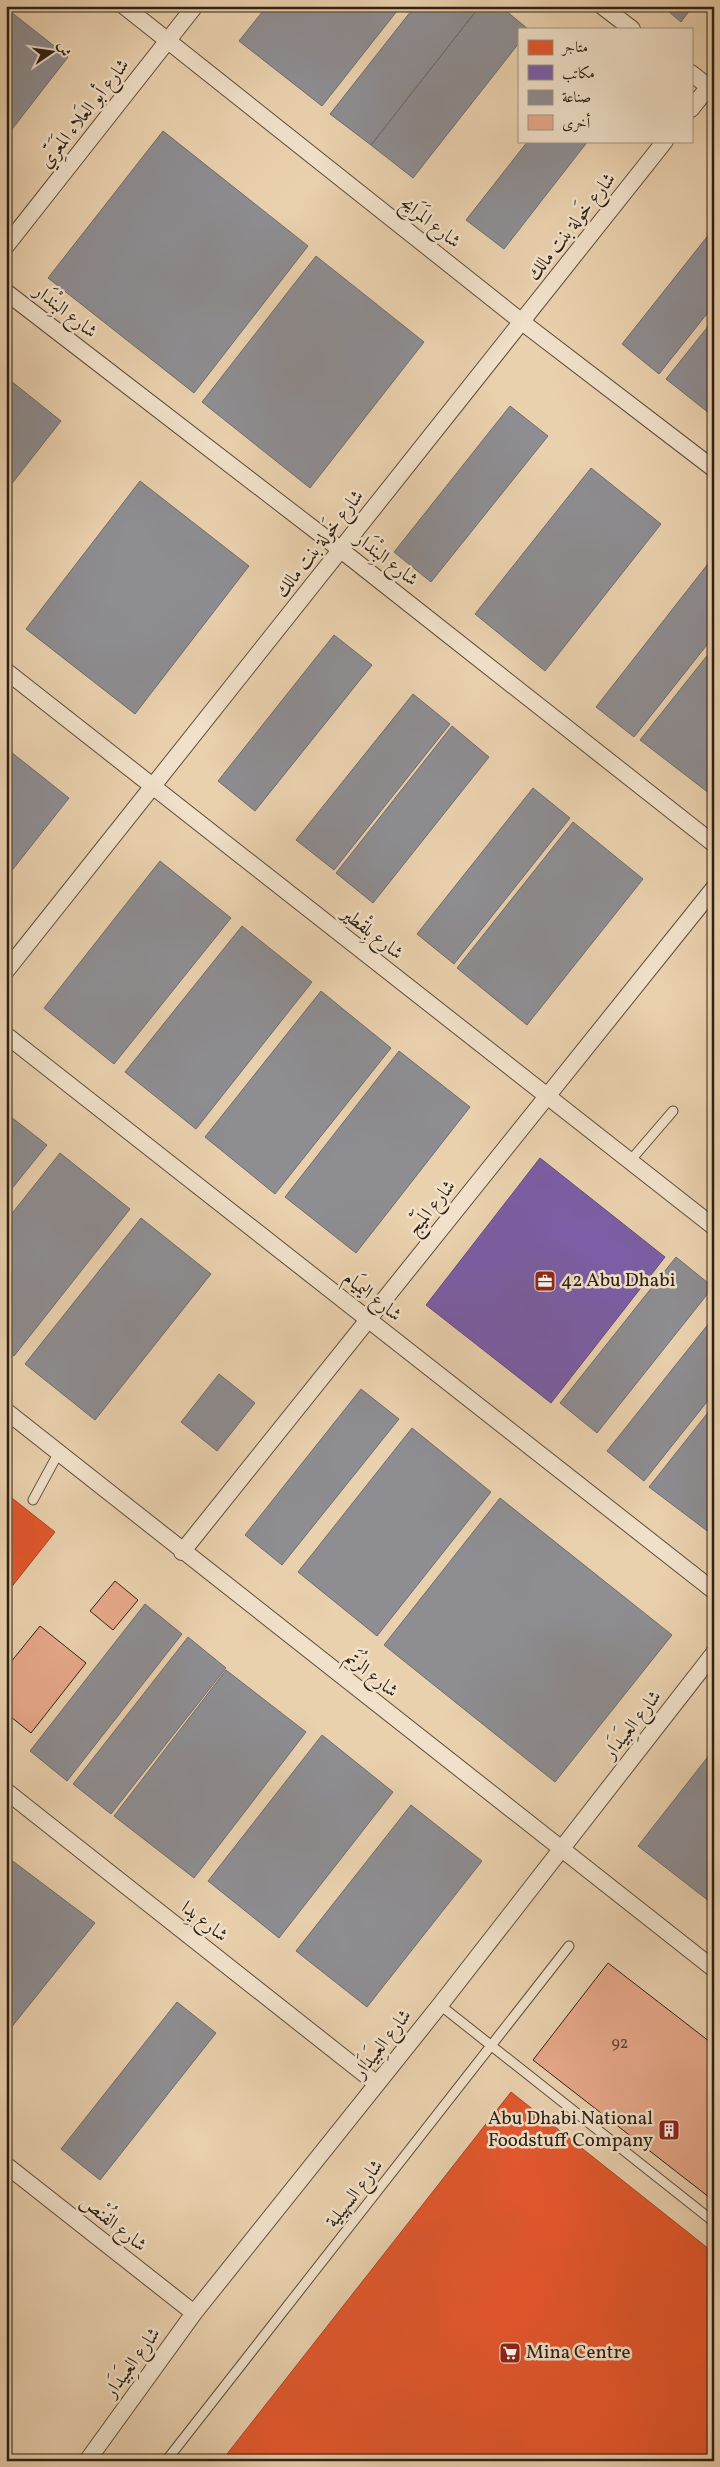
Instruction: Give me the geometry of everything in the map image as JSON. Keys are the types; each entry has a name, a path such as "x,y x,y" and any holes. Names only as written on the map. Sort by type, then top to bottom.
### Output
{"street":[{"name":"شارع المَرَايِح","path":"124,6 522,322 714,469"},
{"name":"شارع أبو العَلاء المَعَرِّي","path":"6,246 194,6"},
{"path":"602,6 631,28"},
{"path":"692,74 712,86 692,108"},
{"name":"شارع خَولة بنت مالك","path":"6,971 664,142"},
{"name":"شارع البِنْدَار","path":"6,292 341,550 714,844"},
{"name":"شارع بِلقْطير","path":"6,671 152,788 548,1096 714,1228"},
{"name":"شارع المَيْج","path":"182,1552 714,888"},
{"name":"شارع اليميَام","path":"6,1035 714,1591"},
{"name":"شارع الرُتَم","path":"6,1410 182,1552 714,1969"},
{"name":"شارع العِبَيدَار","path":"87,2461 194,2314 378,2084 714,1653"},
{"name":"شارع يِدا","path":"6,1791 378,2084"},
{"name":"شارع الفُنْص","path":"6,2165 194,2314"}],"lane":[{"path":"630,1161 673,1111"},
{"path":"33,1500 59,1452"},
{"name":"شارع السهيلية","path":"166,2461 569,1946"},
{"path":"440,2005 714,2222"}],"building: متاجر":[{"path":"12,1498 55,1532 6,1594 6,1505"},
{"name":"Mina Centre","path":"511,2092 714,2253 714,2461 236,2461 227,2454"}],"building: مكاتب":[{"name":"42 Abu Dhabi","path":"540,1158 665,1257 551,1403 426,1305"}],"building: صناعة":[{"path":"267,6 401,6 322,106 239,41"},
{"path":"415,6 480,6 371,145 330,114"},
{"path":"480,6 500,6 527,28 518,28 518,44 413,178 371,145"},
{"path":"662,6 693,6 681,22"},
{"path":"6,8 68,57 6,137"},
{"path":"163,131 308,246 194,393 48,278"},
{"path":"527,142 587,142 504,249 466,220"},
{"path":"714,228 714,305 659,374 622,344"},
{"path":"316,256 424,342 310,488 202,402"},
{"path":"714,319 714,417 666,379"},
{"path":"6,377 61,421 6,491"},
{"path":"510,406 548,436 431,582 394,552"},
{"path":"591,468 661,524 545,671 475,614"},
{"path":"140,481 249,566 135,714 26,629"},
{"path":"711,560 714,562 714,636 634,737 596,707"},
{"path":"334,635 372,665 255,811 218,781"},
{"path":"714,647 714,797 640,740"},
{"path":"413,694 450,724 334,870 296,840"},
{"path":"452,726 489,757 373,903 336,873"},
{"path":"6,748 69,798 6,878"},
{"path":"533,788 570,818 454,964 417,934"},
{"path":"573,822 643,879 527,1025 457,968"},
{"path":"160,861 231,918 114,1064 44,1008"},
{"path":"242,926 312,982 196,1129 125,1072"},
{"path":"321,991 391,1048 275,1194 205,1137"},
{"path":"399,1051 470,1107 356,1253 285,1197"},
{"path":"6,1113 47,1145 6,1196"},
{"path":"60,1153 130,1209 14,1356 6,1350 6,1221"},
{"path":"141,1218 211,1274 95,1420 25,1364"},
{"path":"676,1257 713,1287 597,1433 560,1403"},
{"path":"714,1317 714,1393 644,1481 607,1451"},
{"path":"219,1374 255,1403 217,1451 181,1422"},
{"path":"361,1389 399,1419 282,1565 245,1535"},
{"path":"714,1405 714,1536 649,1487"},
{"path":"412,1428 491,1492 377,1636 298,1572"},
{"path":"500,1498 672,1635 555,1782 384,1645"},
{"path":"145,1604 182,1634 67,1781 30,1751"},
{"path":"188,1637 226,1668 111,1814 73,1784"},
{"path":"226,1670 306,1732 194,1878 114,1816"},
{"path":"322,1735 393,1792 279,1938 208,1881"},
{"path":"714,1749 714,1905 638,1846"},
{"path":"411,1805 482,1861 367,2007 296,1951"},
{"path":"6,1856 95,1923 6,2034"},
{"path":"177,2002 216,2033 100,2180 61,2149"}],"building: أخرى":[{"path":"115,1581 138,1600 113,1630 90,1611"},
{"path":"40,1626 86,1663 31,1733 6,1713 6,1668"},
{"name":"Abu Dhabi National Foodstuff Company","path":"608,1963 714,2045 714,2201 533,2060"}],"place":[{"name":"42 Abu Dhabi","path":"545,1281"},
{"name":"Abu Dhabi National Foodstuff Company","path":"669,2130"},
{"name":"Mina Centre","path":"510,2353"}]}
